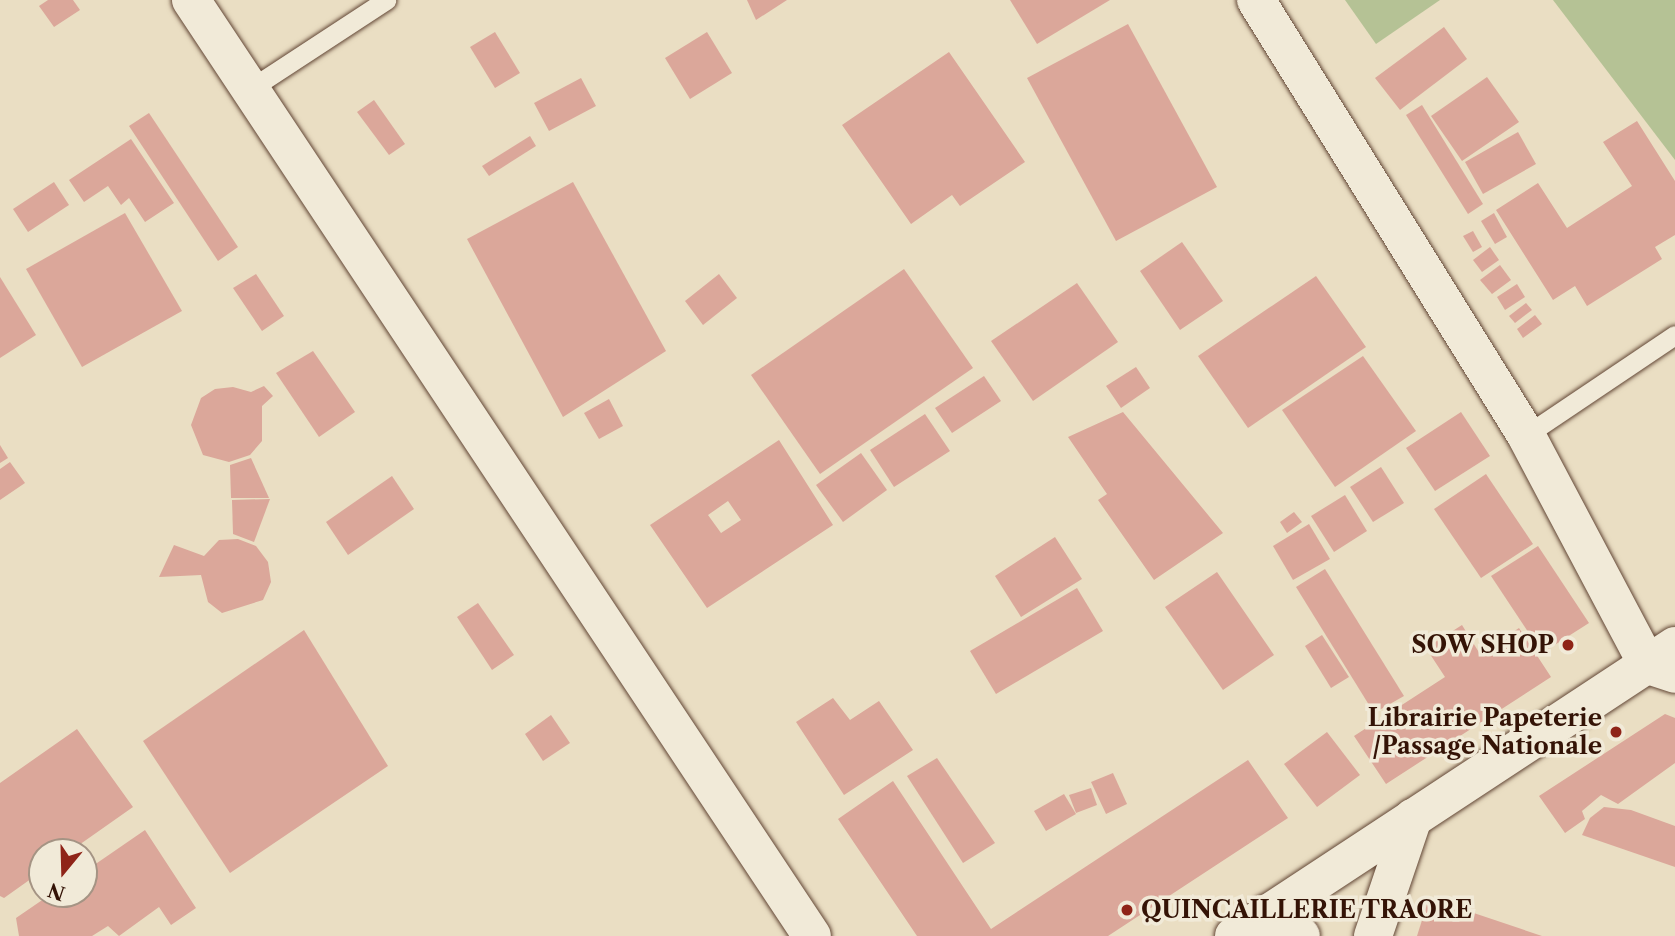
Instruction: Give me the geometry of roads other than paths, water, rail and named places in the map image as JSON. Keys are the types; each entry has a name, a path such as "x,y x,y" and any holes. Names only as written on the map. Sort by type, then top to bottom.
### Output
{"street":[{"path":"191,0 812,936"},
{"path":"1234,936 1413,818 1666,662 1256,0"},
{"path":"1373,936 1413,818"},
{"path":"1268,914 1301,936"}],"lane":[{"path":"250,89 386,0"},
{"path":"1526,435 1675,335"}],"place":[{"name":"SOW SHOP","path":"1568,645"},
{"name":"Librairie Papeterie /Passage Nationale","path":"1616,732"},
{"name":"QUINCAILLERIE TRAORE","path":"1127,910"}]}
